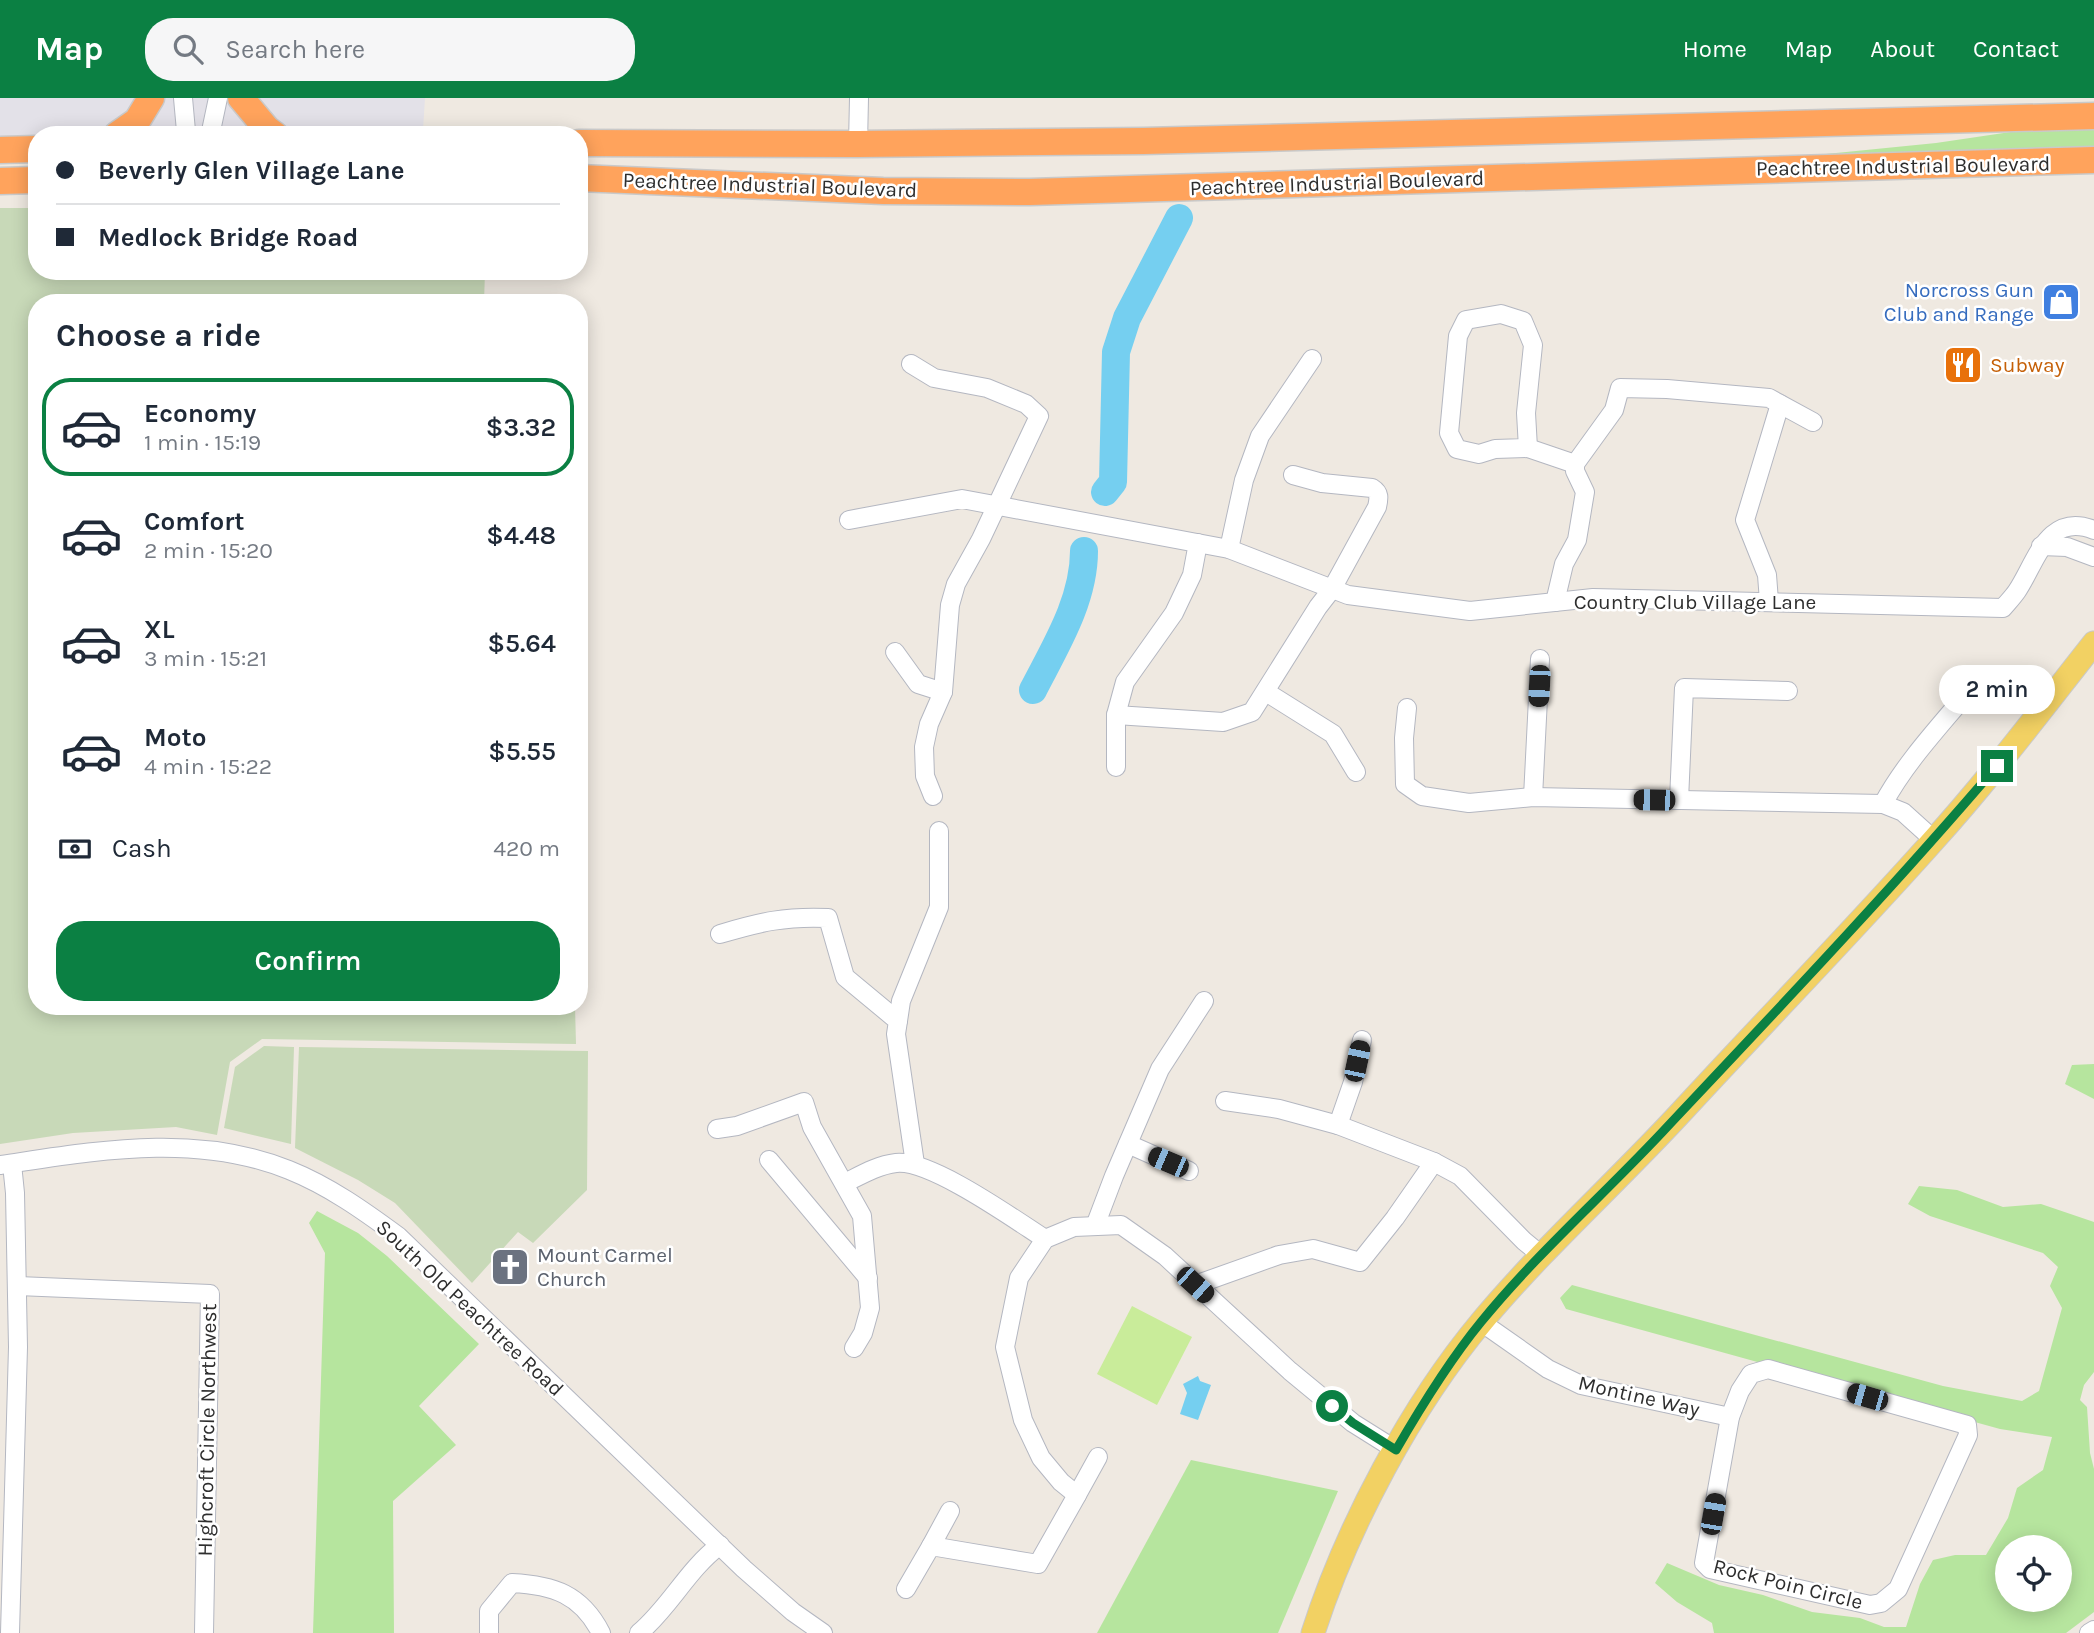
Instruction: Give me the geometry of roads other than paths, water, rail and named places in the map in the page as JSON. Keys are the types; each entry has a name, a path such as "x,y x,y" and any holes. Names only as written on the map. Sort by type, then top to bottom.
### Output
{"highway":[{"path":"130,126 137,121 151,98"},
{"path":"241,98 264,126"},
{"name":"Peachtree Industrial Boulevard","path":"588,143 1143,141 2094,116"},
{"path":"0,150 28,149"},
{"name":"Peachtree Industrial Boulevard","path":"588,178 883,191 1030,192 2094,160"},
{"path":"0,181 28,180"}],"main road":[{"path":"1313,1633 1345,1552 1396,1450 1424,1401 1481,1322 1541,1255 1668,1126 1934,840 1997,766 2094,643"}],"street":[{"path":"183,98 186,126"},
{"path":"212,126 218,98"},
{"path":"858,144 859,98"},
{"path":"1528,448 1527,413 1532,345 1523,321 1502,314 1466,320 1458,336 1449,433 1457,449 1479,454 1495,449 1528,448 1574,464"},
{"path":"1229,549 1244,480 1260,436 1312,359"},
{"path":"911,364 934,378 987,388 1026,404 1039,416 997,506 956,584 950,604 943,692 929,724 924,747 925,776 933,796"},
{"path":"1555,602 1564,564 1577,540 1585,492 1574,464 1614,410 1620,388 1667,389 1769,398 1813,422"},
{"path":"1769,601 1767,575 1745,520 1780,404"},
{"path":"1116,715 1223,722 1252,712 1332,589 1377,507 1379,498 1377,491 1372,488 1322,483 1293,475"},
{"name":"Country Club Village Lane","path":"849,520 962,499 1229,549 1348,595 1470,611 1593,598 2003,608 2017,591 2041,546 2062,528 2083,526 2094,530"},
{"path":"1116,767 1116,715 1125,682 1174,613 1192,575 1198,542"},
{"path":"2041,546 2067,547 2094,557"},
{"path":"895,652 918,684 943,692"},
{"path":"1533,797 1540,659"},
{"path":"1679,800 1684,688 1788,691"},
{"path":"1883,804 1890,790 1918,753 1969,691"},
{"path":"1266,692 1334,734 1356,772"},
{"path":"1407,708 1404,738 1405,784 1422,796 1469,803 1533,797 1883,804 1903,812 1934,840"},
{"path":"915,1164 896,1034 901,1001 939,907 939,831"},
{"path":"720,934 764,921 795,916 828,918 845,976 898,1021"},
{"path":"1095,1226 1160,1069 1204,1001"},
{"path":"1338,1125 1353,1082 1362,1040"},
{"path":"1225,1101 1279,1109 1338,1125 1434,1162 1460,1175 1541,1255"},
{"path":"717,1129 737,1126 804,1102 812,1127 862,1216 870,1308 863,1332 854,1348"},
{"path":"1128,1144 1189,1171"},
{"name":"South Old Peachtree Road","path":"6,1165 91,1151 177,1147 232,1152 289,1170 348,1200 398,1236 720,1545 793,1612 823,1633"},
{"path":"769,1160 868,1278"},
{"path":"1195,1285 1279,1255 1313,1249 1360,1262 1434,1162"},
{"path":"845,1183 896,1163 915,1164 982,1197 1045,1239"},
{"path":"6,1165 15,1193 8,1264 18,1286 10,1633"},
{"path":"1077,1495 1061,1482 1041,1458 1023,1420 1005,1347 1019,1278 1045,1239 1073,1227 1121,1225 1165,1256 1290,1371 1353,1423 1396,1450"},
{"name":"Highcroft Circle Northwest","path":"18,1286 210,1294 204,1633"},
{"name":"Montine Way","path":"1481,1322 1548,1369 1581,1385 1730,1418"},
{"name":"Rock Poin Circle","path":"1768,1369 1966,1426 1968,1435 1898,1589 1881,1603 1870,1605 1710,1569 1704,1563 1730,1418 1740,1391 1751,1374 1768,1369"},
{"path":"931,1546 1038,1564 1098,1457"},
{"path":"906,1589 950,1511"},
{"path":"639,1633 654,1620 689,1572 720,1545"},
{"path":"489,1633 489,1611 512,1583 554,1587 575,1601 601,1633"},
{"path":"2089,1633 2094,1630"}],"water":[{"path":"1198,1376 1200,1381 1211,1385 1198,1420 1180,1414 1187,1393 1183,1384"}],"waterway":[{"path":"1105,492 1113,482 1116,352 1127,318 1179,218"},
{"path":"1033,690 1074,606 1083,570 1084,551"}],"place":[{"name":"Norcross Gun Club and Range","path":"2061,302"},
{"name":"Subway","path":"1963,365"},
{"name":"Mount Carmel Church","path":"510,1267"}]}
